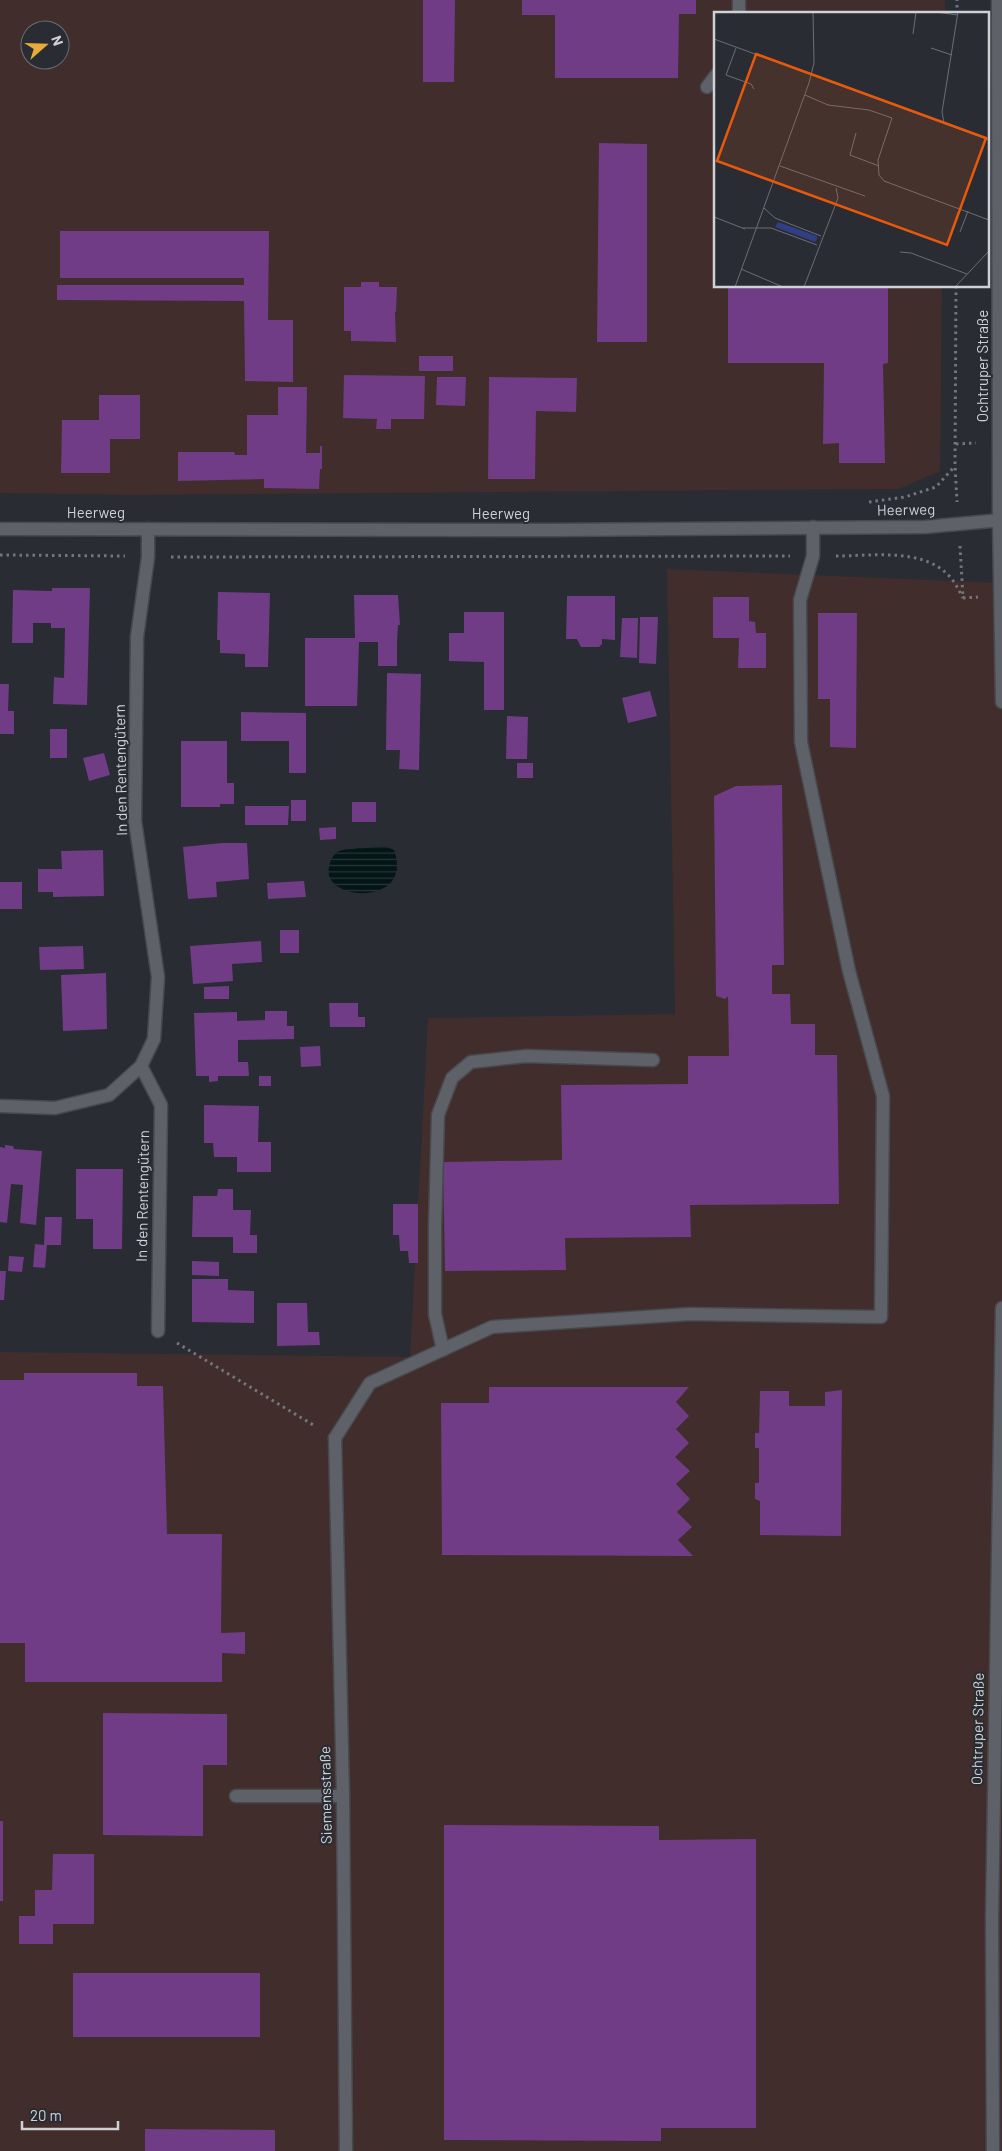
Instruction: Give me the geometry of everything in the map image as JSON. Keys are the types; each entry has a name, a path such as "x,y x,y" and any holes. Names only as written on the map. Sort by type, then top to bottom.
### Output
{"street":[{"name":"Ochtruper Straße","path":"998,0 1002,702"},
{"path":"707,87 714,78"},
{"name":"Heerweg","path":"0,529 552,530 925,527 1001,521"},
{"path":"335,1438 370,1383 492,1327 690,1314 881,1317 883,1096 850,971 801,742 800,600 813,556 813,527"},
{"name":"In den Rentengütern","path":"0,1106 55,1108 109,1095 141,1066 154,1038 158,977 136,822 137,637 148,557 148,529"},
{"path":"442,1350 435,1314 434,1226 438,1115 452,1078 471,1062 526,1056 653,1060"},
{"name":"In den Rentengütern","path":"141,1066 161,1105 158,1331"},
{"name":"Ochtruper Straße","path":"993,2151 992,1918 998,1755 1002,1308"},
{"name":"Siemensstraße","path":"335,1438 343,1796 346,2151"},
{"path":"236,1796 343,1796"}],"path":[{"path":"954,466 956,288"},
{"path":"0,555 148,557 900,556 923,560 950,577 964,598"},
{"path":"158,1331 335,1438"}],"shaded area":[{"path":"0,0 945,0 945,12 714,12 714,288 942,288 940,471 899,489 132,495 0,493"},
{"path":"667,569 1002,583 1002,2151 0,2151 0,1352 410,1357 428,1018 675,1014"},
{"path":"385,846 394,850 397,869 392,882 381,890 366,893 352,892 339,887 330,879 330,862 337,852"}],"building":[{"path":"423,0 455,0 454,82 423,82"},
{"path":"522,0 696,0 696,14 679,14 678,78 555,78 555,15 522,15"},
{"path":"599,143 647,144 647,342 597,342"},
{"path":"60,231 269,231 268,320 293,320 293,382 245,381 244,301 57,300 57,285 244,285 244,278 60,278"},
{"path":"361,282 379,282 379,287 397,287 395,312 396,342 351,341 351,331 344,331 344,287 361,287"},
{"path":"728,288 888,288 888,363 883,364 885,463 839,463 839,443 823,444 824,363 728,363"},
{"path":"419,356 453,356 453,371 419,371"},
{"path":"344,375 425,376 424,419 391,419 391,429 376,429 377,419 343,418"},
{"path":"437,377 466,377 465,406 436,405"},
{"path":"489,377 577,378 576,412 536,411 535,479 488,479"},
{"path":"278,387 307,387 306,453 320,453 320,446 322,446 322,469 320,469 319,489 264,488 264,479 178,481 178,452 234,452 235,455 247,455 247,415 278,415"},
{"path":"99,395 140,395 140,439 110,439 110,473 61,473 62,420 99,420"},
{"path":"52,588 90,588 87,705 53,704 54,677 64,678 65,628 51,628 51,623 33,623 33,643 12,643 13,590 52,591"},
{"path":"218,592 270,593 268,667 245,667 245,654 220,653 220,640 217,640"},
{"path":"354,595 398,595 400,625 398,625 397,666 378,666 378,642 359,642 357,706 305,706 305,638 355,638"},
{"path":"567,596 615,596 615,640 602,639 602,644 599,647 581,647 577,639 566,639"},
{"path":"713,597 749,597 749,621 755,622 756,633 766,633 766,668 738,668 739,638 713,638"},
{"path":"464,612 504,612 504,710 484,710 484,662 449,661 449,633 464,633"},
{"path":"818,613 857,613 856,748 830,747 830,699 818,699"},
{"path":"640,617 658,617 656,664 639,663"},
{"path":"622,618 638,618 637,658 620,657"},
{"path":"387,673 421,674 419,770 399,769 400,750 386,750"},
{"path":"0,684 9,684 8,711 14,711 14,734 0,734"},
{"path":"650,691 657,716 628,723 622,698"},
{"path":"241,712 306,713 306,773 289,773 289,741 241,741"},
{"path":"507,716 528,717 527,759 506,759"},
{"path":"50,729 67,729 67,758 50,758"},
{"path":"181,741 227,741 227,783 234,783 234,804 220,804 220,807 181,807"},
{"path":"104,753 110,775 89,781 83,758"},
{"path":"517,763 533,763 533,778 517,778"},
{"path":"782,785 784,965 772,965 772,994 790,994 791,1024 815,1024 815,1055 837,1055 839,1204 690,1205 691,1237 565,1238 566,1270 445,1271 443,1162 562,1160 561,1085 688,1084 688,1056 729,1056 728,996 725,999 716,996 714,796 736,786"},
{"path":"291,800 306,800 306,821 291,821"},
{"path":"352,802 376,802 376,822 352,822"},
{"path":"245,806 289,806 288,825 245,825"},
{"path":"336,827 336,839 320,840 319,828"},
{"path":"222,843 247,843 249,879 216,882 217,897 188,899 183,847"},
{"path":"103,850 104,896 53,897 53,892 38,892 38,869 62,869 61,851"},
{"path":"304,881 306,897 268,899 267,883"},
{"path":"0,882 22,882 22,909 0,909"},
{"path":"280,930 299,930 299,953 280,953"},
{"path":"261,941 262,962 232,964 233,981 193,984 190,946"},
{"path":"83,946 84,969 40,970 39,947"},
{"path":"106,973 107,1029 63,1031 61,975"},
{"path":"229,986 229,999 204,999 204,987"},
{"path":"329,1003 358,1003 358,1017 365,1017 365,1027 330,1027"},
{"path":"265,1011 287,1011 287,1026 294,1026 294,1039 238,1040 238,1062 248,1062 249,1076 218,1076 218,1081 209,1082 209,1076 196,1076 194,1013 237,1012 237,1021 265,1020"},
{"path":"320,1046 321,1066 301,1067 300,1047"},
{"path":"259,1076 271,1076 271,1086 259,1086"},
{"path":"204,1105 259,1106 258,1142 271,1142 271,1172 237,1172 237,1157 214,1157 213,1143 204,1143"},
{"path":"5,1145 13,1146 14,1149 42,1151 36,1225 20,1223 23,1185 11,1184 7,1223 0,1222 0,1147 5,1148"},
{"path":"76,1169 123,1169 122,1249 93,1249 93,1219 76,1219"},
{"path":"218,1189 233,1189 233,1210 251,1210 250,1235 257,1235 257,1253 233,1253 233,1237 192,1237 193,1196 217,1196"},
{"path":"393,1204 418,1204 418,1263 409,1263 408,1251 400,1251 399,1235 393,1235"},
{"path":"45,1217 62,1217 61,1245 47,1245 45,1268 33,1267 35,1244 44,1245"},
{"path":"9,1256 24,1257 22,1272 8,1271"},
{"path":"192,1261 219,1262 219,1276 192,1275"},
{"path":"0,1271 6,1271 4,1300 0,1300"},
{"path":"192,1279 228,1279 228,1290 254,1291 254,1323 192,1322"},
{"path":"277,1303 307,1303 308,1332 319,1332 320,1345 277,1346"},
{"path":"24,1373 137,1373 137,1386 163,1386 167,1534 222,1534 221,1633 245,1632 245,1654 222,1653 222,1682 25,1682 25,1643 0,1643 0,1380 24,1380"},
{"path":"489,1387 689,1387 676,1402 689,1416 676,1429 689,1443 675,1457 690,1471 676,1484 690,1499 677,1512 692,1527 678,1540 693,1556 442,1555 441,1403 489,1403"},
{"path":"842,1390 841,1536 760,1535 760,1501 755,1499 755,1483 759,1483 759,1448 755,1448 755,1433 759,1433 760,1391 789,1391 789,1406 825,1406 825,1392"},
{"path":"103,1713 227,1714 227,1765 203,1765 203,1836 103,1835"},
{"path":"0,1821 3,1821 3,1901 0,1901"},
{"path":"444,1825 659,1826 659,1840 756,1839 756,2128 661,2128 661,2141 444,2140"},
{"path":"53,1854 94,1854 94,1924 53,1924 53,1944 19,1944 19,1916 35,1916 35,1890 52,1890"},
{"path":"73,1973 260,1973 260,2037 73,2037"},
{"path":"145,2129 275,2130 275,2151 145,2151"}]}
